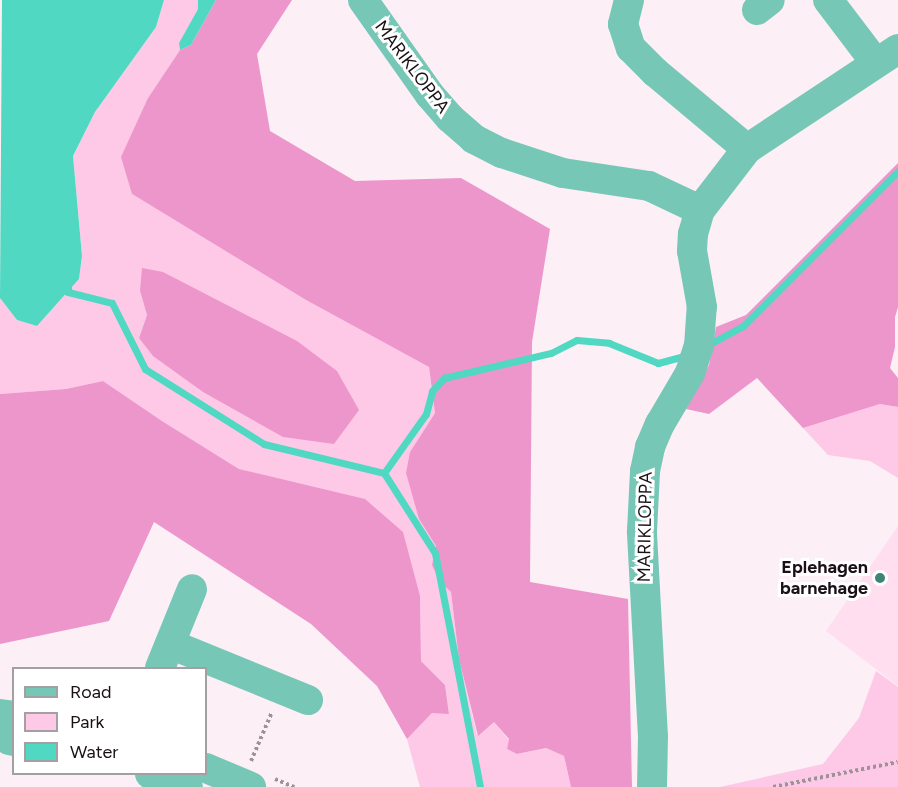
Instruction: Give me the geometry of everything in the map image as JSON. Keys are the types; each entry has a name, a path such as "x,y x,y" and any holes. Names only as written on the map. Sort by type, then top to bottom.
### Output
{"street":[{"name":"MARIKLOPPA","path":"363,0 430,95 450,118 474,139 502,153 562,173 649,186 700,210"},
{"path":"629,0 623,24 631,48 655,72 747,149"},
{"path":"828,0 887,56"},
{"name":"MARIKLOPPA","path":"652,787 653,737 642,531 645,471 650,447 664,416 696,362 702,326 702,307 692,252 693,234 700,210 747,149 887,56"},
{"path":"192,589 165,656 202,667"},
{"path":"207,669 295,695"},
{"path":"207,768 246,785"},
{"path":"153,775 188,787"}],"path":[{"path":"246,785 295,695"},
{"path":"773,787 898,762"}],"shaded area":[{"path":"216,0 292,0 257,54 270,131 355,181 461,178 550,229 532,342 530,582 628,599 632,787 571,787 564,756 546,748 517,754 507,749 509,739 494,722 478,736 459,659 451,592 440,582 432,565 436,546 419,519 406,473 410,452 435,413 429,367 306,300 132,194 121,157 148,98 180,50 191,45"},
{"path":"898,163 898,307 895,317 895,347 890,368 898,378 898,407 880,404 803,428 757,378 709,414 686,409 709,365 716,327 746,315"},
{"path":"142,268 163,272 297,341 337,371 359,410 334,444 283,437 203,392 153,356 139,338 147,315 140,291"},
{"path":"103,381 239,469 365,499 403,532 420,596 421,661 445,685 449,714 432,713 407,739 377,686 311,624 154,522 109,621 0,644 0,394 66,389"},
{"name":"Eplehagen barnehage","path":"898,526 898,686 826,631"}],"green space":[{"path":"164,0 198,0 198,9 179,43 180,50 148,98 132,194 306,300 429,367 435,413 410,452 419,519 436,546 440,582 451,592 459,659 477,735 494,722 509,740 507,749 518,754 546,748 564,756 571,787 420,787 407,739 432,713 449,713 445,685 421,661 420,596 284,481 239,469 103,381 66,389 0,394 0,298 17,320 37,326 79,279 82,256 73,156 95,112 156,27","holes":["140,291 203,392 139,338 147,315"]},
{"path":"880,404 898,407 898,478 870,461 828,455 803,428"},
{"path":"876,671 898,687 898,787 720,787 823,764 859,718"}],"water":[{"path":"2,0 164,0 156,27 95,112 73,156 82,256 79,279 37,326 17,320 0,298"},
{"path":"198,0 216,0 191,45 180,50 179,43 198,9"}],"waterway":[{"path":"706,346 743,326 898,171"},
{"path":"68,285 68,292 112,303 145,369 264,444 384,473 435,553 480,787"},
{"path":"384,473 426,414 432,391 444,378 551,353 577,340 609,343 658,363 685,356"}],"place":[{"name":"Eplehagen barnehage","path":"880,578"}]}
